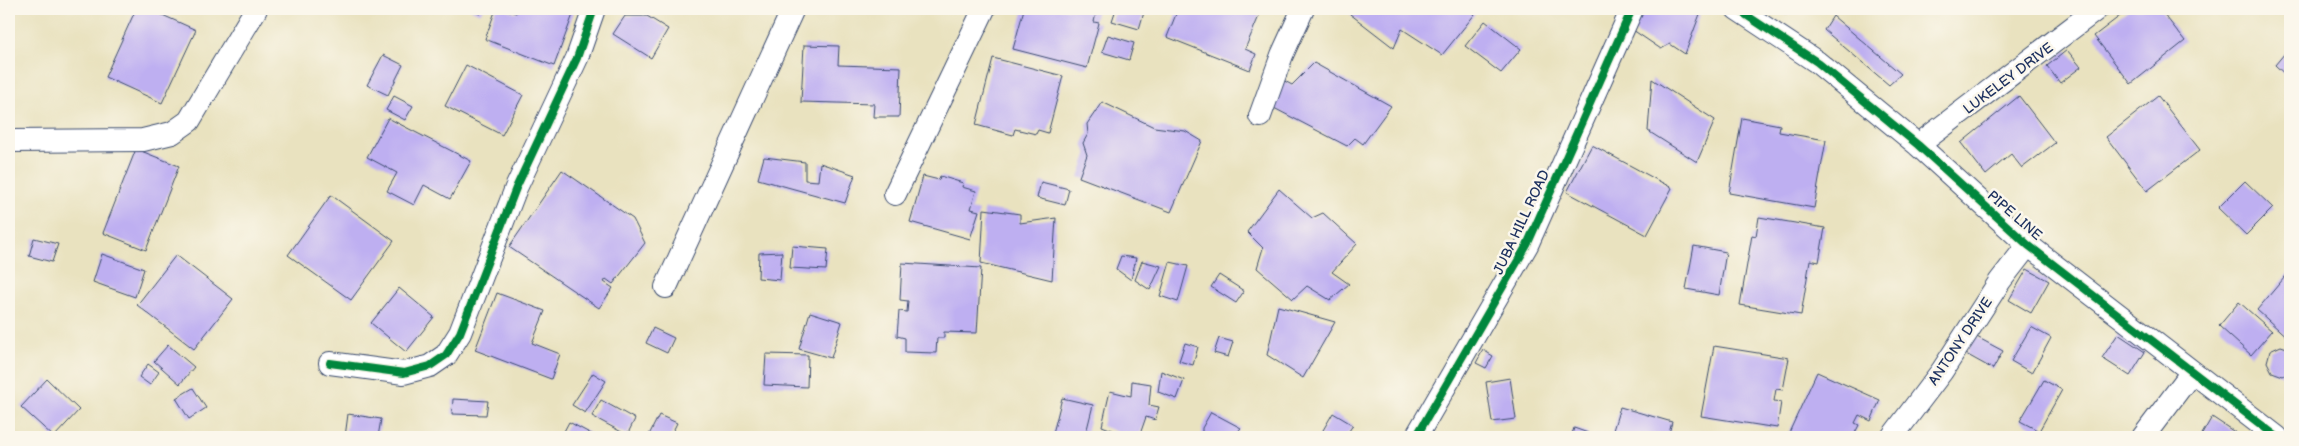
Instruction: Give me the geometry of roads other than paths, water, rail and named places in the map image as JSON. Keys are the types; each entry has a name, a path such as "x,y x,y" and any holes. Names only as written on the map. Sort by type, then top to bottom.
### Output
{"street":[{"path":"9,141 143,140 172,133 189,121 256,9"},
{"path":"330,363 404,373 430,366 446,355 460,333 516,188 577,58 594,9"},
{"path":"666,287 793,9"},
{"path":"895,194 984,9"},
{"path":"1260,116 1282,55 1303,9"},
{"name":"JUBA HILL ROAD","path":"1416,437 1527,245 1632,9"},
{"name":"PIPE LINE","path":"1737,9 1817,62 1918,145 2028,245 2277,437"},
{"name":"LUKELEY DRIVE","path":"1918,145 2097,9"},
{"name":"ANTONY DRIVE","path":"1892,437 1942,371 2000,281 2028,245"},
{"path":"2143,437 2192,372"}]}
